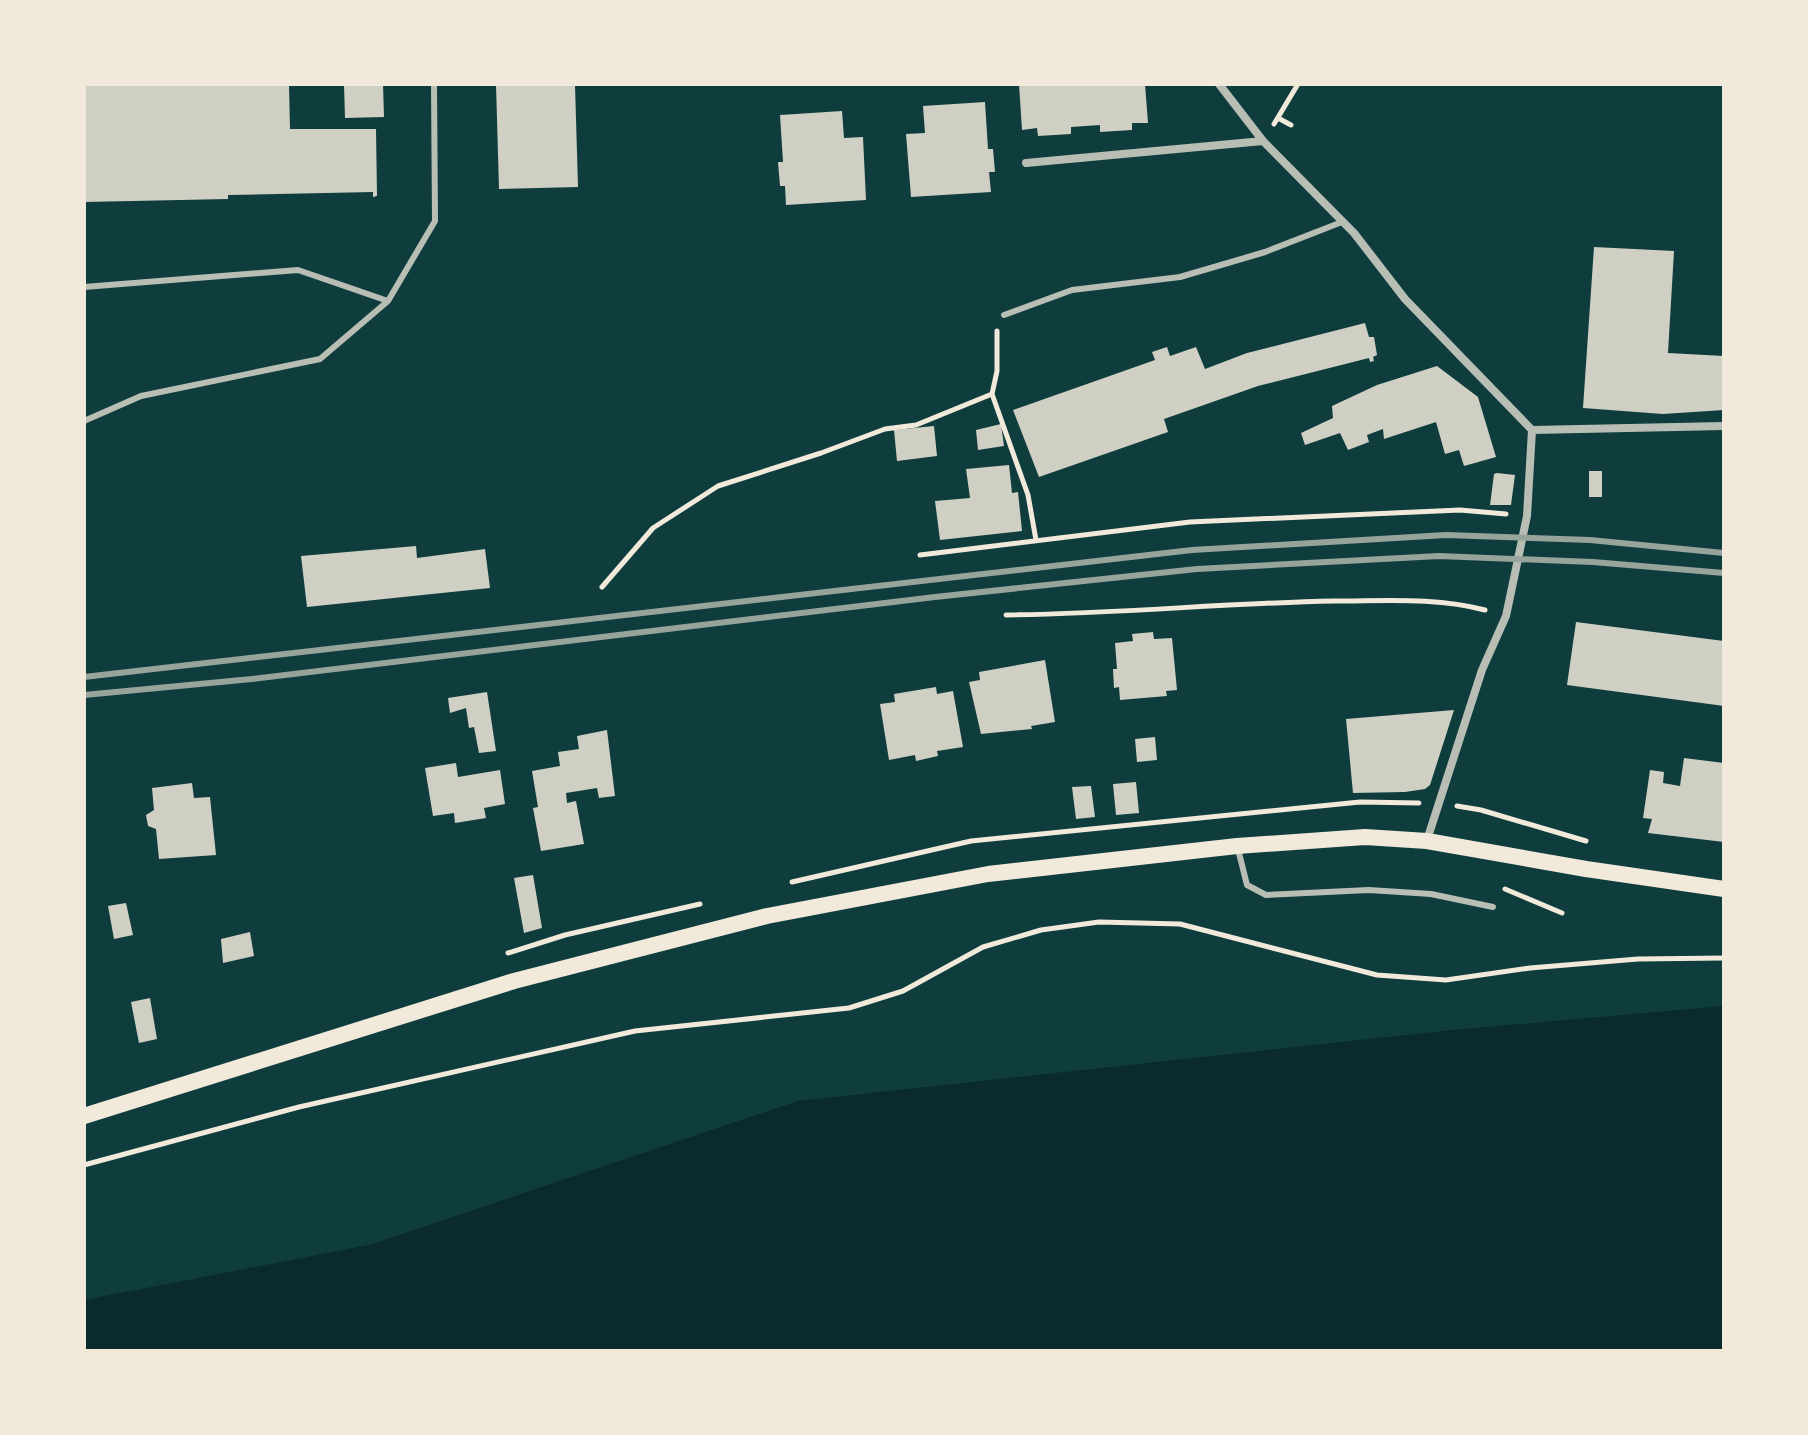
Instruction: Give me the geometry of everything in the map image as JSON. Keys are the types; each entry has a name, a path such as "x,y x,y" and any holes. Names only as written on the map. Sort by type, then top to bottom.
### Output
{"main road":[{"path":"84,1116 514,981 767,916 988,874 1237,846 1365,837 1427,841 1724,889"}],"street":[{"path":"1219,84 1263,141 1342,222 1405,299 1532,430 1724,426"},
{"path":"1026,163 1263,141"},
{"path":"1427,841 1482,670 1506,616 1527,516 1532,430"}],"lane":[{"path":"84,421 141,396 320,359 388,301 435,221 434,84"},
{"path":"1004,315 1072,290 1180,277 1265,252 1342,222"},
{"path":"84,287 298,270 388,301"},
{"path":"1237,846 1247,885 1266,895 1369,890 1431,894 1493,907"}],"path":[{"path":"1263,141 1298,84"},
{"path":"1264,113 1291,125"},
{"path":"1004,315 996,322 997,371 992,394 1028,495 1036,540"},
{"path":"602,587 653,528 718,486 885,429 916,425 992,394"},
{"path":"920,555 1222,521 1460,510 1527,516"},
{"path":"1006,615 1259,602 1390,600 1458,603 1506,616"},
{"path":"84,1165 299,1107 635,1031 849,1008 903,991 983,947 1041,930 1099,922 1180,924 1377,975 1446,980 1530,968 1638,959 1724,958"}],"water":[{"path":"1724,1006 1724,1351 84,1351 84,1300 369,1245 798,1101 1452,1030"}],"building":[{"path":"84,84 289,84 290,129 376,129 377,196 373,197 373,192 84,202"},
{"path":"344,84 383,84 384,117 345,118"},
{"path":"496,84 575,85 578,187 499,189"},
{"path":"1019,84 1145,84 1148,123 1132,123 1132,130 1100,132 1100,125 1071,127 1071,134 1038,136 1037,128 1022,130"},
{"path":"985,102 988,149 993,149 995,172 989,172 991,192 911,197 906,134 925,133 923,106"},
{"path":"842,111 844,138 863,137 866,200 786,205 785,186 780,186 778,162 783,162 780,115"},
{"path":"1594,247 1674,251 1668,353 1724,356 1724,410 1663,414 1583,408"},
{"path":"1365,323 1369,337 1374,337 1377,355 1373,357 1374,361 1370,362 1369,358 1258,386 1164,419 1168,432 1039,477 1013,410 1155,360 1152,352 1167,347 1170,356 1196,347 1205,369 1247,353"},
{"path":"1437,366 1478,397 1496,457 1464,466 1459,450 1445,454 1436,422 1384,439 1383,429 1367,435 1369,442 1348,450 1340,433 1305,445 1301,433 1333,418 1332,406 1377,385"},
{"path":"1001,424 1004,446 978,450 976,430"},
{"path":"934,426 937,456 897,461 894,430"},
{"path":"1009,465 1012,493 1018,492 1022,531 940,540 935,501 970,498 966,469"},
{"path":"1589,471 1602,471 1602,497 1589,497"},
{"path":"1494,474 1515,475 1511,505 1490,505"},
{"path":"416,546 417,558 485,549 490,588 307,607 301,556"},
{"path":"1576,622 1724,641 1724,706 1567,685"},
{"path":"1153,632 1154,639 1172,638 1177,690 1166,691 1167,696 1120,700 1119,687 1114,688 1113,669 1117,669 1115,643 1133,641 1132,634"},
{"path":"1045,660 1055,722 1031,726 1032,729 981,734 969,682 980,680 979,672"},
{"path":"936,687 937,694 953,691 963,747 937,751 938,756 916,761 915,755 889,760 880,704 895,702 894,694"},
{"path":"487,692 496,751 479,753 474,727 469,728 466,708 450,713 448,698"},
{"path":"1454,710 1430,785 1425,789 1405,792 1353,793 1346,719"},
{"path":"607,730 615,796 599,798 597,788 566,793 567,803 576,801 584,844 541,851 533,808 538,807 532,771 560,766 558,752 579,749 577,736"},
{"path":"1155,737 1157,760 1137,762 1135,739"},
{"path":"1684,758 1724,763 1724,842 1648,833 1652,819 1643,818 1650,770 1664,772 1663,783 1680,786"},
{"path":"456,763 458,777 500,770 505,804 484,808 486,818 455,823 454,813 433,816 425,768"},
{"path":"1136,782 1139,813 1116,815 1113,784"},
{"path":"192,783 194,798 210,797 216,855 159,859 156,829 148,826 146,815 154,810 152,788"},
{"path":"1091,786 1095,817 1076,819 1072,787"},
{"path":"533,875 542,928 524,933 514,878"},
{"path":"126,903 133,935 114,939 108,906"},
{"path":"250,932 254,956 223,963 221,939"},
{"path":"150,998 157,1039 139,1043 131,1002"}],"railway":[{"path":"84,677 1192,550 1446,535 1590,540 1724,553"},
{"path":"84,695 252,679 935,597 1197,569 1439,556 1593,562 1724,573"}]}
